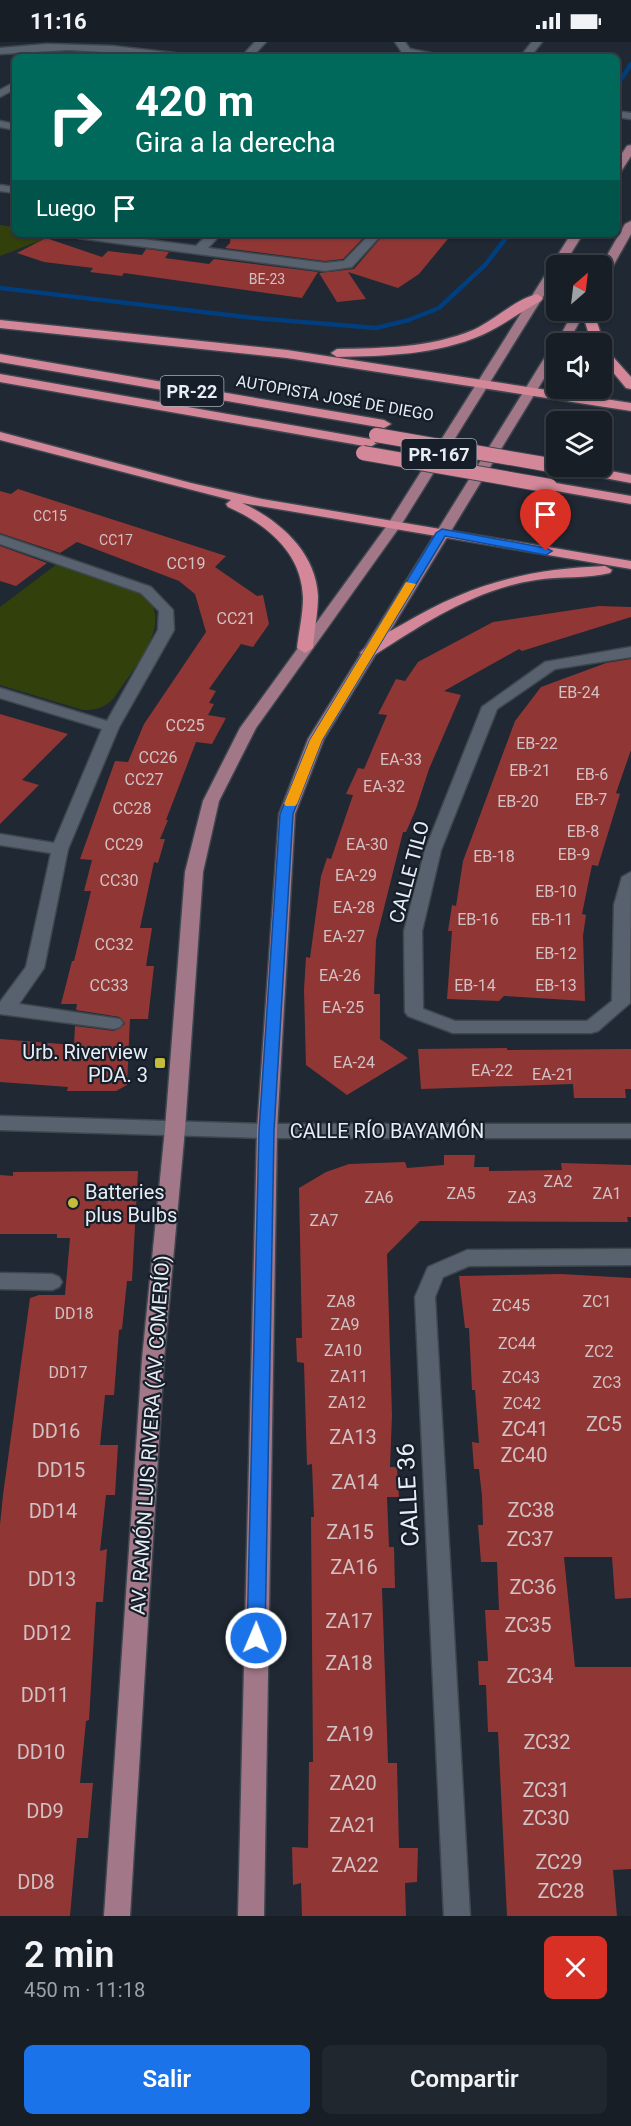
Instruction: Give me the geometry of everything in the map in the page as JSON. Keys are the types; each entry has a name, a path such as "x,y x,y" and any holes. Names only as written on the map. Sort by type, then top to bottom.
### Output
{"highway":[{"path":"287,354 376,352 435,345 477,332 537,298"},
{"path":"0,324 287,354 631,407"},
{"name":"AUTOPISTA JOSÉ DE DIEGO","path":"0,358 373,439 546,471"},
{"path":"612,363 631,385"},
{"path":"0,370 546,471"},
{"path":"0,378 373,439"},
{"name":"AUTOPISTA JOSÉ DE DIEGO","path":"0,390 373,439 546,454"},
{"path":"0,436 189,487 262,503 631,567"},
{"path":"612,465 631,468"},
{"name":"AUTOPISTA JOSÉ DE DIEGO","path":"566,477 631,500"},
{"path":"574,477 631,489"},
{"path":"606,477 631,479"},
{"path":"189,487 262,518 283,535 296,551 305,570 310,594 305,648"},
{"path":"368,653 435,610 466,594 499,582 550,572 631,567"}],"main road":[{"path":"620,165 631,148"},
{"path":"612,257 631,224"},
{"name":"AV. RAMÓN LUIS RIVERA (AV. COMERÍO)","path":"564,255 575,237"},
{"name":"AV. RAMÓN LUIS RIVERA (AV. COMERÍO)","path":"117,1916 153,1359 175,1129 194,872 211,801 248,728 394,525 546,284"},
{"name":"PR-167","path":"250,1916 267,1131 287,814 316,740 546,366"}],"street":[{"path":"249,54 261,42"},
{"path":"400,42 407,52 422,54"},
{"path":"527,54 537,42"},
{"path":"0,51 40,46 86,45 158,54"},
{"path":"98,237 197,252 325,267 348,264 373,237"},
{"path":"197,252 211,237"},
{"path":"0,538 146,590 166,610 166,630 111,727 60,849 35,968 3,1009"},
{"name":"CALLE TILO","path":"631,652 550,664 490,707 433,850 413,931 414,1012 453,1027 591,1027 621,1003 623,905 631,878"},
{"path":"0,693 111,727"},
{"path":"0,839 12,843 60,849"},
{"path":"3,1009 114,1023"},
{"name":"CALLE RÍO BAYAMÓN","path":"0,1123 267,1131 631,1131"},
{"name":"CALLE 36","path":"457,1916 425,1297 435,1272 467,1258 631,1257"},
{"path":"0,1281 52,1282"}],"green space":[{"path":"0,225 12,227 12,237 50,237 0,256"},
{"path":"57,564 141,592 151,603 155,616 154,630 140,659 114,698 96,709 83,710 0,685 0,607"}],"building":[{"path":"231,237 364,237 343,259 325,261 225,248 230,243"},
{"path":"381,237 450,237 419,274 398,288 348,272 366,299 337,302 319,273 354,269"},
{"path":"46,238 102,257 108,251 142,255 146,249 169,252 165,258 209,264 214,259 318,272 302,298 124,273 122,276 90,272 93,268 44,262 17,253"},
{"path":"18,489 226,556 215,567 257,596 263,595 269,624 253,647 241,644 209,689 216,691 209,703 214,704 208,715 226,718 212,744 196,742 166,820 168,820 160,839 165,839 158,863 154,862 140,928 152,928 146,966 154,966 148,1019 130,1019 127,1085 116,1091 67,1091 68,1087 0,1082 0,1039 74,1045 75,1026 114,1031 125,1024 120,1017 76,1010 77,1004 61,1004 91,891 84,891 92,860 80,859 115,761 128,762 144,724 206,632 195,594 179,581 77,542 60,553 0,533 0,491 11,494"},
{"path":"0,546 47,563 16,586 0,581"},
{"path":"599,606 631,607 631,617 522,651 519,649 444,691 461,695 429,769 416,809 406,832 403,832 376,940 374,994 380,994 380,1039 408,1058 347,1095 306,1065 304,990 306,957 310,958 321,876 327,858 331,859 353,795 346,794 358,768 364,769 387,715 378,714 396,679 405,681 418,662 493,622"},
{"path":"631,659 631,750 616,793 620,794 598,866 592,865 582,914 586,915 583,936 585,1001 504,996 499,1001 447,999 452,931 448,931 452,905 456,906 463,861 515,721 541,687 606,663"},
{"path":"0,714 68,734 22,780 39,785 0,824"},
{"path":"507,1048 507,1050 631,1049 631,1089 625,1089 626,1098 574,1098 573,1084 421,1089 418,1049"},
{"path":"444,1155 475,1155 474,1167 489,1167 489,1171 562,1170 561,1163 631,1165 631,1217 627,1217 628,1222 420,1221 387,1254 392,1415 390,1467 397,1467 399,1497 387,1497 389,1547 394,1547 395,1588 382,1588 388,1763 397,1763 399,1848 418,1848 417,1882 405,1883 406,1916 302,1916 301,1883 293,1885 292,1847 308,1848 309,1762 313,1762 311,1517 314,1517 312,1464 307,1465 304,1363 297,1362 296,1338 302,1338 299,1188 326,1172 349,1164 405,1162 407,1168 444,1165"},
{"path":"138,1171 132,1281 127,1281 122,1329 119,1330 114,1395 105,1395 100,1445 118,1445 115,1495 106,1495 100,1551 107,1549 103,1602 96,1602 89,1720 86,1721 80,1783 93,1783 88,1838 77,1838 70,1916 0,1916 0,1525 3,1495 30,1298 39,1295 65,1295 70,1238 57,1238 57,1234 0,1234 0,1175 13,1176 13,1172"},
{"path":"561,1274 631,1278 631,1598 615,1599 612,1557 564,1557 575,1667 631,1667 631,1869 613,1870 617,1916 507,1916 498,1732 488,1732 486,1685 479,1685 478,1661 488,1661 485,1610 499,1610 497,1562 481,1562 478,1525 483,1525 482,1496 479,1469 474,1469 472,1442 479,1443 475,1390 472,1390 469,1328 465,1328 459,1276"}],"waterway":[{"path":"620,81 631,64"},
{"path":"0,288 254,318 376,328 409,320 439,308 486,264 507,237"}],"slow traffic":[{"path":"291,804 316,740 410,584"}],"place":[{"name":"Urb. Riverview PDA. 3","path":"160,1063"},
{"name":"Batteries plus Bulbs","path":"73,1203"}],"route":[{"path":"256,1638 267,1131 287,814 316,740 442,533 546,551"}]}
